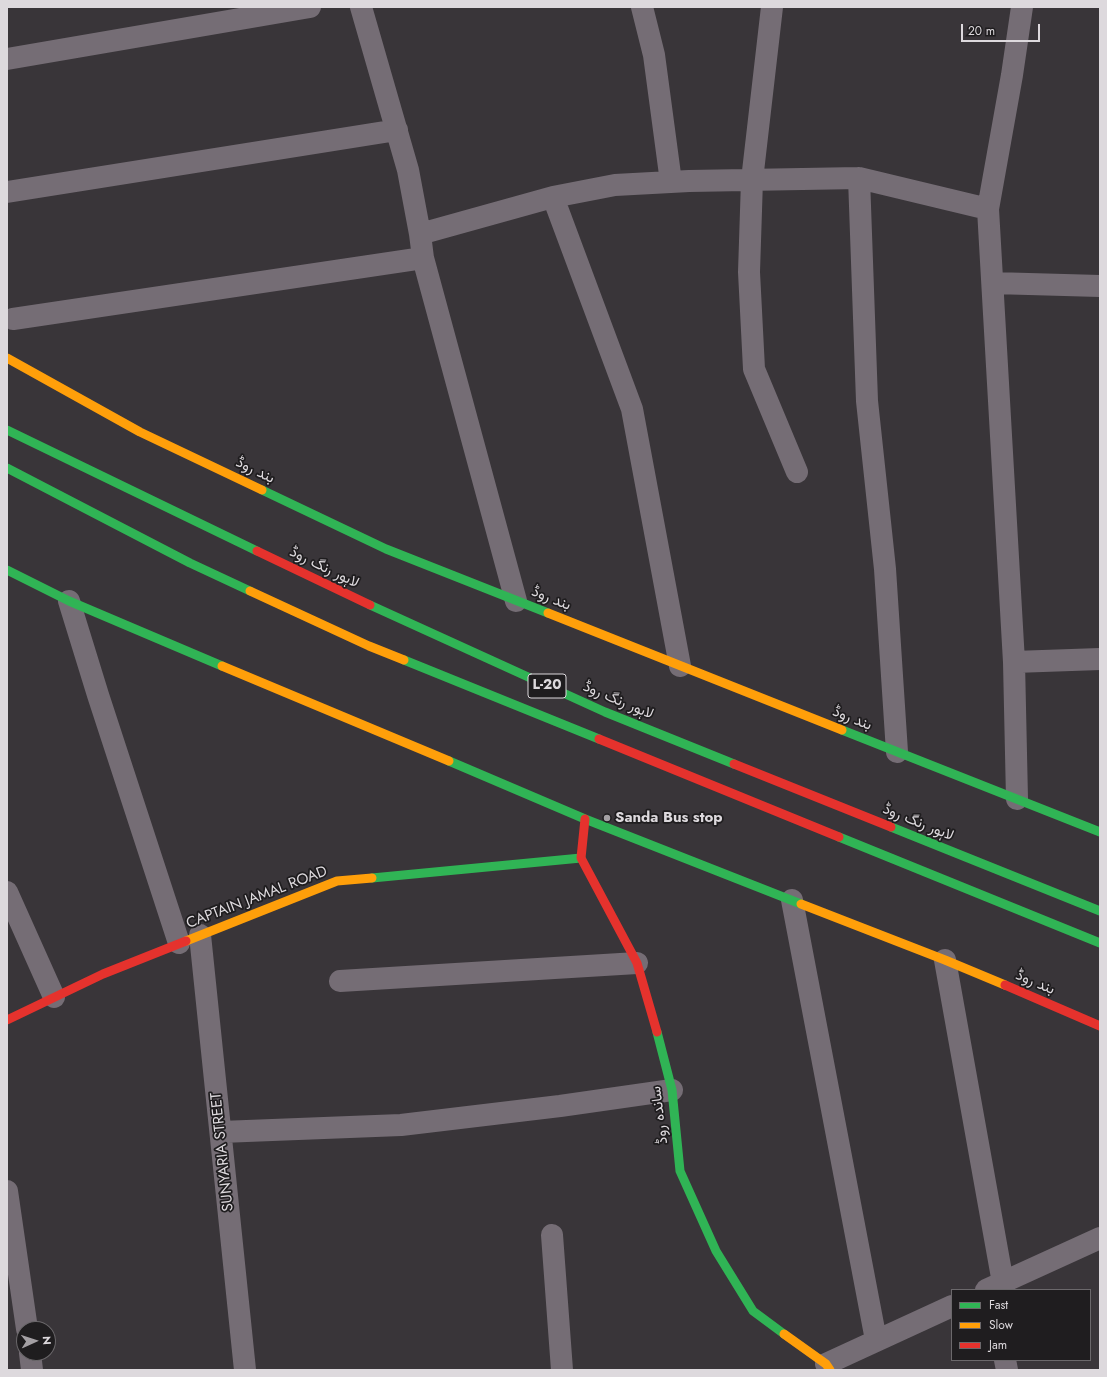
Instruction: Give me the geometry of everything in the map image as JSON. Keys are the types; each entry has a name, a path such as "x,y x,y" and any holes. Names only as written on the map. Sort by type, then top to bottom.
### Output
{"main road":[{"name":"بند روڈ","path":"7,358 140,432 386,550 516,600 1100,832"},
{"name":"لاہور رنگ روڈ","path":"7,430 397,618 605,712 1100,911"},
{"name":"L-20","path":"7,468 190,563 369,646 1100,943"},
{"name":"بند روڈ","path":"7,570 69,601 585,819 945,960 1100,1026"},
{"path":"581,858 585,819"},
{"name":"CAPTAIN JAMAL ROAD","path":"7,1020 102,974 337,881 581,858"},
{"name":"ساندہ روڈ","path":"581,858 637,963 672,1090 680,1171 716,1251 753,1311 828,1367"}],"street":[{"path":"7,59 310,7"},
{"path":"361,7 408,170 423,258 516,600"},
{"path":"642,7 654,55 671,182"},
{"path":"772,7 752,180 749,272 754,369 797,472"},
{"path":"1018,799 1014,662 988,209 1012,75 1022,7"},
{"path":"7,192 397,130"},
{"path":"420,234 553,197 616,185 671,182 859,178 988,209"},
{"path":"859,178 867,401 886,569 897,752"},
{"path":"553,197 632,409 680,666"},
{"path":"13,319 423,258"},
{"path":"993,283 1100,286"},
{"path":"69,601 179,943"},
{"path":"1014,662 1100,660"},
{"path":"7,892 54,997"},
{"path":"792,900 876,1340"},
{"name":"SUNYARIA STREET","path":"200,935 246,1370"},
{"path":"945,960 995,1286 1100,1238"},
{"path":"340,981 637,963"},
{"path":"221,1132 401,1125 560,1106 672,1090"},
{"path":"7,1192 9,1222 26,1321"},
{"path":"552,1235 562,1370"},
{"path":"828,1367 876,1340 951,1306"}],"traffic: fast":[{"path":"7,430 257,551"},
{"path":"7,468 190,563 250,591"},
{"path":"262,490 386,549 548,613"},
{"path":"7,570 69,601 222,666"},
{"path":"370,605 605,712 734,764"},
{"path":"404,660 599,739"},
{"path":"842,730 1100,832"},
{"path":"449,761 585,819 801,904"},
{"path":"891,827 1100,911"},
{"path":"839,837 1100,943"},
{"path":"372,878 581,858"},
{"path":"657,1032 672,1090 680,1171 716,1251 753,1311 784,1334"}],"traffic: slow":[{"path":"7,358 140,432 262,490"},
{"path":"250,591 369,646 404,660"},
{"path":"548,613 842,730"},
{"path":"222,666 449,761"},
{"path":"186,941 337,881 372,878"},
{"path":"801,904 1005,985"},
{"path":"784,1334 826,1364 830,1370"}],"traffic: jam":[{"path":"257,551 370,605"},
{"path":"599,739 839,837"},
{"path":"734,764 891,827"},
{"path":"585,819 581,858 637,963 657,1032"},
{"path":"7,1020 103,974 186,941"},
{"path":"1005,985 1100,1026"}],"place":[{"name":"Sanda Bus stop","path":"607,818"}]}
